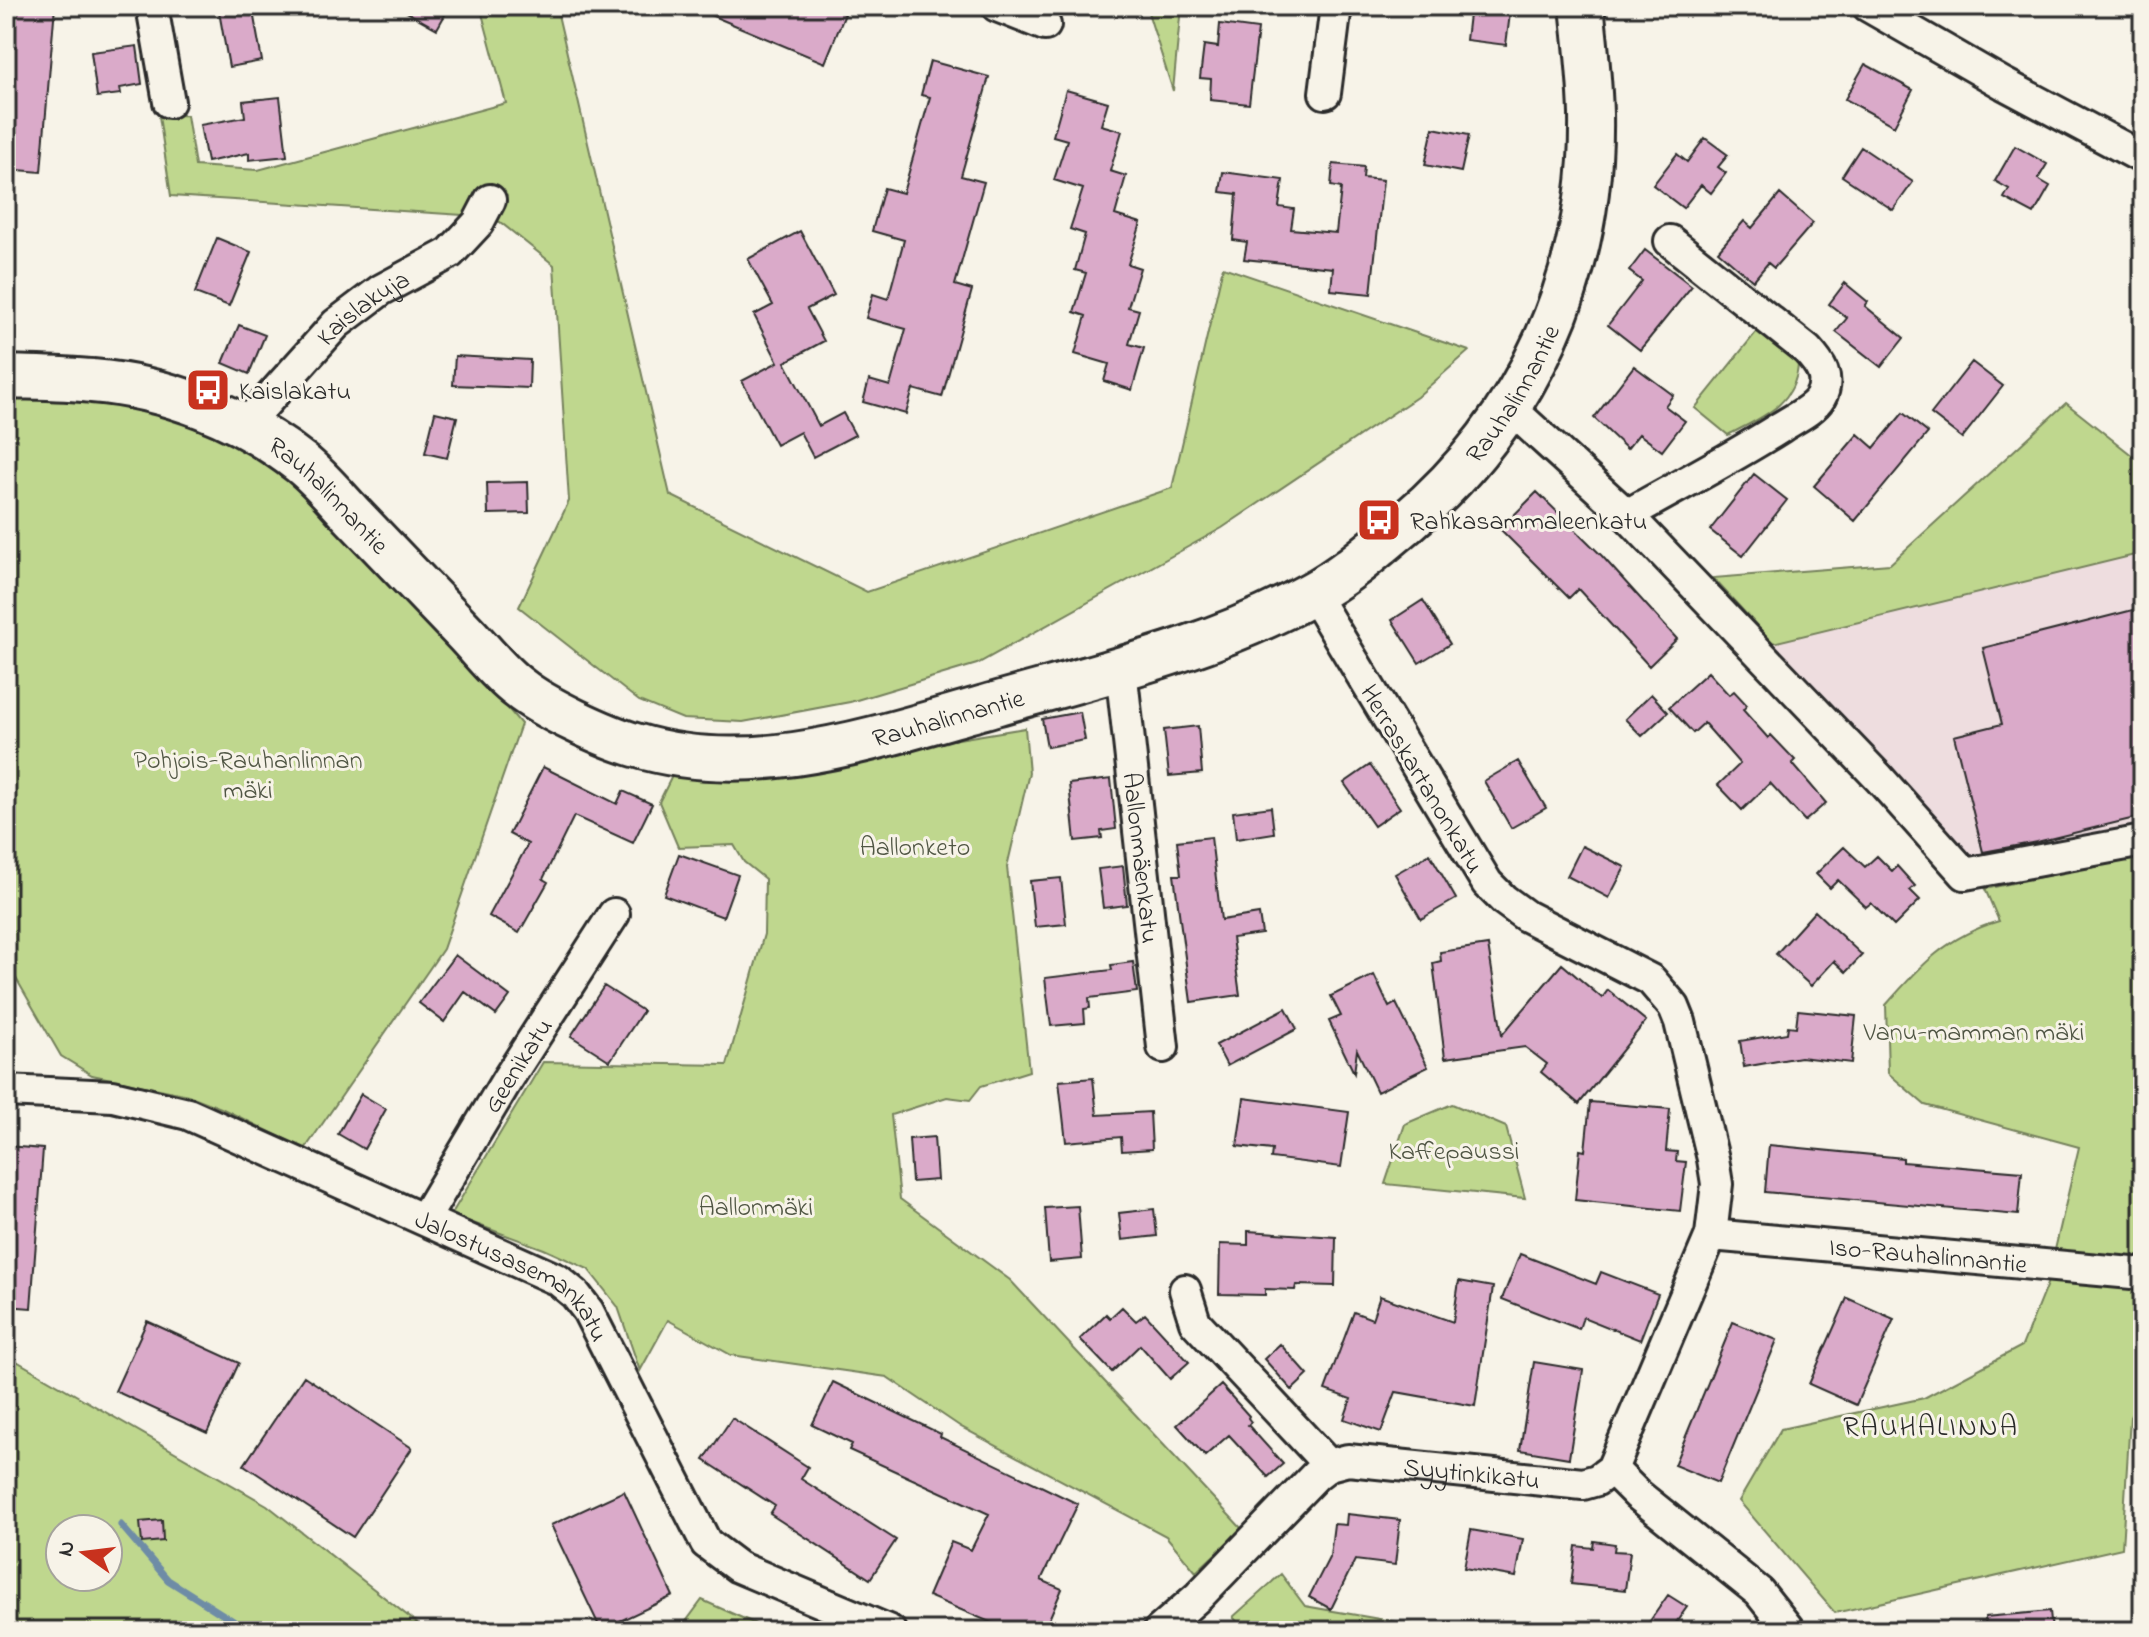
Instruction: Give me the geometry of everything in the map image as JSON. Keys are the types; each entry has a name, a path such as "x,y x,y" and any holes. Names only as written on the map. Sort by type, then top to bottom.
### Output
{"street":[{"path":"152,6 169,102"},
{"path":"997,6 1045,25"},
{"path":"1325,93 1336,6"},
{"name":"Rauhalinnantie","path":"6,377 96,381 174,396 250,429 303,465 519,689 579,722 636,745 702,758 762,759 870,740 1121,669 1212,638 1313,594 1423,508 1472,457 1509,407 1549,335 1566,290 1586,195 1591,113 1582,6"},
{"path":"1868,6 2004,84 2143,158"},
{"name":"Kaislakuja","path":"250,429 258,411 336,324 381,290 450,253 478,223 490,200"},
{"path":"1627,515 1752,445 1802,413 1819,400 1826,382 1821,365 1807,350 1670,241"},
{"path":"1509,407 1627,515 1879,778 1965,874 2143,841"},
{"name":"Herraskartanonkatu","path":"1313,594 1487,883 1526,916 1651,980 1674,1007 1680,1022 1717,1184 1711,1235 1612,1469"},
{"name":"Aallonmäenkatu","path":"1121,669 1163,1047"},
{"name":"Geenikatu","path":"424,1219 507,1080 614,914"},
{"name":"Jalostusasemankatu","path":"6,1091 113,1096 188,1114 558,1280 575,1294 609,1350 706,1543 738,1567 890,1631"},
{"name":"Iso-Rauhalinnantie","path":"1711,1235 2143,1274"},
{"path":"1159,1631 1199,1596 1329,1465 1195,1322 1185,1290"},
{"name":"Syytinkikatu","path":"1329,1465 1348,1460 1583,1484 1597,1480 1612,1469"},
{"path":"1612,1469 1637,1494 1759,1592 1790,1631"}],"shaded area":[{"path":"2143,553 2143,822 1974,862 1773,643"}],"green space":[{"path":"480,6 556,6 670,495 867,592 1172,488 1223,267 1469,351 1417,397 1222,528 977,664 850,702 743,722 683,719 639,701 519,607 569,501 554,265 500,222 463,215 171,196 159,116 187,115 195,166 258,170 506,103"},
{"path":"1146,6 1181,6 1173,91"},
{"path":"1757,331 1785,351 1798,365 1795,379 1783,401 1774,409 1728,435 1695,408"},
{"name":"Pohjois-Rauhanlinnan mäki","path":"6,381 96,381 303,465 521,724 443,949 305,1149 188,1095 92,1075 61,1056 6,961"},
{"path":"2066,403 2143,464 2143,553 1773,643 1713,578 1890,564"},
{"name":"Aallonmäki","path":"1025,728 1029,773 1007,867 1029,1071 981,1086 970,1100 947,1097 891,1115 900,1199 1010,1280 1242,1529 1196,1572 1166,1536 961,1427 887,1377 731,1355 668,1320 640,1371 618,1307 588,1269 544,1249 451,1215 543,1062 727,1065 764,934 765,879 744,862 734,845 678,847 659,802 675,770 764,775 843,767 934,743"},
{"name":"Vanu-mamman mäki","path":"2143,855 2143,1393 2130,1417 2122,1548 1835,1613 1739,1501 1781,1429 1924,1398 2022,1346 2047,1284 2079,1147 1925,1105 1888,1073 1886,1005 1949,944 1999,921 1985,889"},
{"name":"Kaffepaussi","path":"1452,1104 1506,1127 1525,1198 1385,1184 1405,1124"},
{"path":"6,1359 13,1359 267,1505 427,1631 6,1631"},
{"path":"1281,1574 1305,1606 1448,1631 1245,1631 1233,1617"},
{"path":"702,1600 767,1629 772,1631 679,1631"}],"building":[{"path":"14,6 55,6 41,172 6,169 6,113"},
{"path":"218,6 252,6 262,61 229,67"},
{"path":"396,6 450,6 437,29"},
{"path":"689,6 826,6 845,14 825,63"},
{"path":"1470,6 1511,6 1506,45 1466,40"},
{"path":"1220,24 1258,29 1249,104 1210,100 1211,79 1200,78 1204,45 1218,47"},
{"path":"137,46 142,84 120,88 121,94 97,97 91,52"},
{"path":"930,61 989,77 961,176 984,182 955,285 972,290 942,397 913,389 906,414 863,402 869,380 890,386 906,329 866,318 873,294 888,299 904,240 872,231 884,188 903,193 930,97 921,95"},
{"path":"1865,64 1913,90 1894,126 1845,99"},
{"path":"1066,90 1108,102 1101,125 1122,131 1110,171 1126,176 1115,215 1141,223 1128,264 1140,268 1128,307 1139,310 1129,344 1144,348 1132,390 1104,381 1109,364 1075,354 1086,316 1074,312 1086,273 1075,270 1085,234 1070,229 1083,189 1054,180 1067,140 1053,136"},
{"path":"280,97 287,156 249,160 249,153 207,162 200,125 245,117 243,101"},
{"path":"1433,128 1469,135 1461,172 1425,165"},
{"path":"1705,138 1728,155 1718,167 1726,173 1711,193 1701,185 1683,208 1653,185 1677,154 1687,162"},
{"path":"2015,146 2047,164 2038,179 2050,186 2034,214 2004,198 2009,189 1995,181"},
{"path":"1861,147 1913,182 1893,210 1842,176"},
{"path":"1333,164 1364,167 1363,178 1383,180 1371,294 1331,290 1333,268 1244,259 1247,242 1233,240 1237,194 1220,192 1223,172 1283,180 1279,207 1294,209 1291,229 1336,233 1341,188 1331,186"},
{"path":"1780,194 1813,223 1774,268 1768,263 1753,281 1718,251 1744,221 1752,228"},
{"path":"800,231 834,295 807,309 824,341 785,362 819,426 843,413 855,435 813,457 800,432 776,445 742,381 778,362 754,315 773,305 748,259"},
{"path":"217,238 251,252 229,306 195,293"},
{"path":"1645,250 1692,286 1640,350 1608,325 1642,281 1629,271"},
{"path":"1845,283 1868,302 1865,306 1904,338 1881,367 1836,332 1847,318 1829,304"},
{"path":"239,325 265,335 249,374 223,363"},
{"path":"455,356 530,360 529,388 453,385"},
{"path":"1972,362 2003,386 1962,438 1931,414"},
{"path":"1634,366 1673,395 1665,406 1685,421 1662,451 1639,434 1627,449 1594,418"},
{"path":"435,412 457,417 447,458 425,453"},
{"path":"1903,413 1928,433 1855,521 1814,486 1858,434 1874,448"},
{"path":"1754,474 1787,500 1743,556 1710,530"},
{"path":"528,482 529,513 488,514 487,483"},
{"path":"1537,492 1602,556 1677,639 1649,666 1578,589 1569,598 1500,529"},
{"path":"1423,600 1450,644 1419,663 1392,620"},
{"path":"2137,609 2143,634 2143,816 1983,852 1954,736 2002,724 1983,648"},
{"path":"1708,672 1729,695 1734,691 1747,705 1743,710 1768,738 1771,735 1795,760 1792,763 1826,803 1805,821 1770,783 1742,810 1718,785 1740,764 1704,723 1693,733 1669,707"},
{"path":"1651,694 1668,712 1642,736 1625,719"},
{"path":"1080,712 1085,740 1047,747 1042,719"},
{"path":"1198,726 1202,773 1169,776 1164,730"},
{"path":"1518,761 1546,808 1511,828 1484,781"},
{"path":"1370,765 1400,808 1374,826 1344,783"},
{"path":"543,767 617,804 623,791 652,804 633,843 574,816 543,879 548,882 519,933 489,916 528,844 509,834"},
{"path":"1111,779 1116,829 1101,831 1102,838 1075,841 1069,784"},
{"path":"1271,807 1274,833 1236,839 1233,812"},
{"path":"1211,837 1221,920 1259,914 1262,934 1232,938 1240,995 1191,1002 1174,875 1181,875 1177,841"},
{"path":"1582,846 1625,867 1609,898 1567,876"},
{"path":"1844,847 1865,867 1877,856 1892,871 1897,866 1915,886 1910,890 1920,900 1894,926 1871,903 1866,907 1838,880 1830,888 1816,874"},
{"path":"679,854 738,875 723,917 664,895"},
{"path":"1430,854 1456,899 1421,919 1395,874"},
{"path":"1123,866 1127,905 1103,908 1098,869"},
{"path":"1061,878 1066,924 1035,927 1030,881"},
{"path":"1815,911 1862,955 1846,972 1834,961 1811,986 1776,954"},
{"path":"1488,945 1502,1035 1562,964 1602,998 1608,990 1646,1021 1579,1104 1541,1072 1547,1064 1525,1047 1445,1058 1433,963 1441,961 1440,952"},
{"path":"455,955 510,996 496,1015 465,992 444,1022 419,1003"},
{"path":"1133,962 1137,992 1089,998 1090,1008 1084,1009 1085,1023 1051,1026 1045,978 1112,970 1111,965"},
{"path":"1374,975 1389,1007 1396,1003 1428,1067 1377,1092 1357,1050 1354,1073 1329,1021 1341,1016 1331,996"},
{"path":"604,986 643,1011 610,1061 571,1036"},
{"path":"1286,1008 1297,1029 1227,1066 1216,1045"},
{"path":"1798,1010 1856,1016 1851,1063 1800,1057 1744,1067 1740,1041 1787,1033 1788,1026 1796,1027"},
{"path":"1093,1078 1097,1115 1150,1112 1152,1149 1122,1151 1121,1137 1066,1142 1059,1081"},
{"path":"361,1094 386,1109 364,1149 338,1134"},
{"path":"1244,1098 1349,1112 1341,1167 1271,1158 1272,1150 1237,1146"},
{"path":"1590,1102 1670,1109 1666,1151 1677,1152 1676,1161 1686,1162 1680,1211 1575,1200 1580,1150 1585,1151"},
{"path":"934,1137 937,1180 912,1182 909,1139"},
{"path":"1769,1145 1903,1158 1903,1162 2022,1172 2018,1215 1765,1192"},
{"path":"6,1146 43,1149 31,1308 6,1306"},
{"path":"1078,1206 1082,1259 1049,1262 1045,1208"},
{"path":"1154,1209 1157,1236 1122,1240 1119,1213"},
{"path":"1248,1231 1336,1237 1335,1286 1296,1285 1295,1290 1265,1289 1265,1295 1219,1294 1220,1244 1248,1245"},
{"path":"1520,1254 1596,1284 1601,1272 1658,1294 1640,1340 1583,1317 1579,1329 1502,1299"},
{"path":"1459,1281 1493,1287 1475,1406 1396,1392 1381,1432 1344,1419 1351,1399 1325,1390 1354,1312 1372,1319 1380,1296 1453,1322"},
{"path":"1847,1298 1894,1319 1856,1405 1809,1384"},
{"path":"1122,1307 1136,1321 1145,1314 1189,1362 1170,1379 1140,1345 1112,1372 1080,1339 1106,1314 1110,1318"},
{"path":"147,1321 239,1363 207,1433 115,1391"},
{"path":"1733,1322 1777,1340 1718,1483 1674,1465"},
{"path":"1280,1344 1308,1375 1292,1390 1264,1359"},
{"path":"1534,1362 1583,1370 1569,1458 1520,1450"},
{"path":"304,1376 412,1448 353,1537 244,1465"},
{"path":"833,1382 1078,1504 1041,1580 1062,1589 1044,1631 1011,1631 928,1596 951,1542 971,1550 989,1514 849,1450 852,1444 812,1425"},
{"path":"1221,1385 1249,1416 1251,1422 1248,1425 1283,1464 1268,1477 1229,1435 1205,1456 1177,1425"},
{"path":"732,1418 808,1467 801,1479 896,1540 870,1579 770,1514 775,1506 704,1460"},
{"path":"624,1491 673,1596 601,1630 551,1525"},
{"path":"1347,1514 1400,1520 1395,1565 1355,1560 1331,1609 1309,1597 1330,1556 1334,1524 1346,1525"},
{"path":"162,1520 163,1541 142,1543 140,1522"},
{"path":"1471,1530 1523,1539 1516,1577 1464,1568"},
{"path":"1594,1541 1615,1544 1614,1551 1630,1552 1625,1590 1571,1584 1576,1546 1593,1548"},
{"path":"1668,1595 1687,1607 1670,1631 1643,1631"},
{"path":"2050,1611 2052,1631 1986,1631 1985,1617"}],"waterway":[{"path":"124,1529 168,1580 249,1631"}],"place":[{"name":"Kaislakatu","path":"208,390"},
{"name":"Rahkasammaleenkatu","path":"1379,520"}],"district":[{"name":"RAUHALINNA","path":"1931,1425"}],"park label":[{"name":"Aallonketo","path":"915,846"}]}
